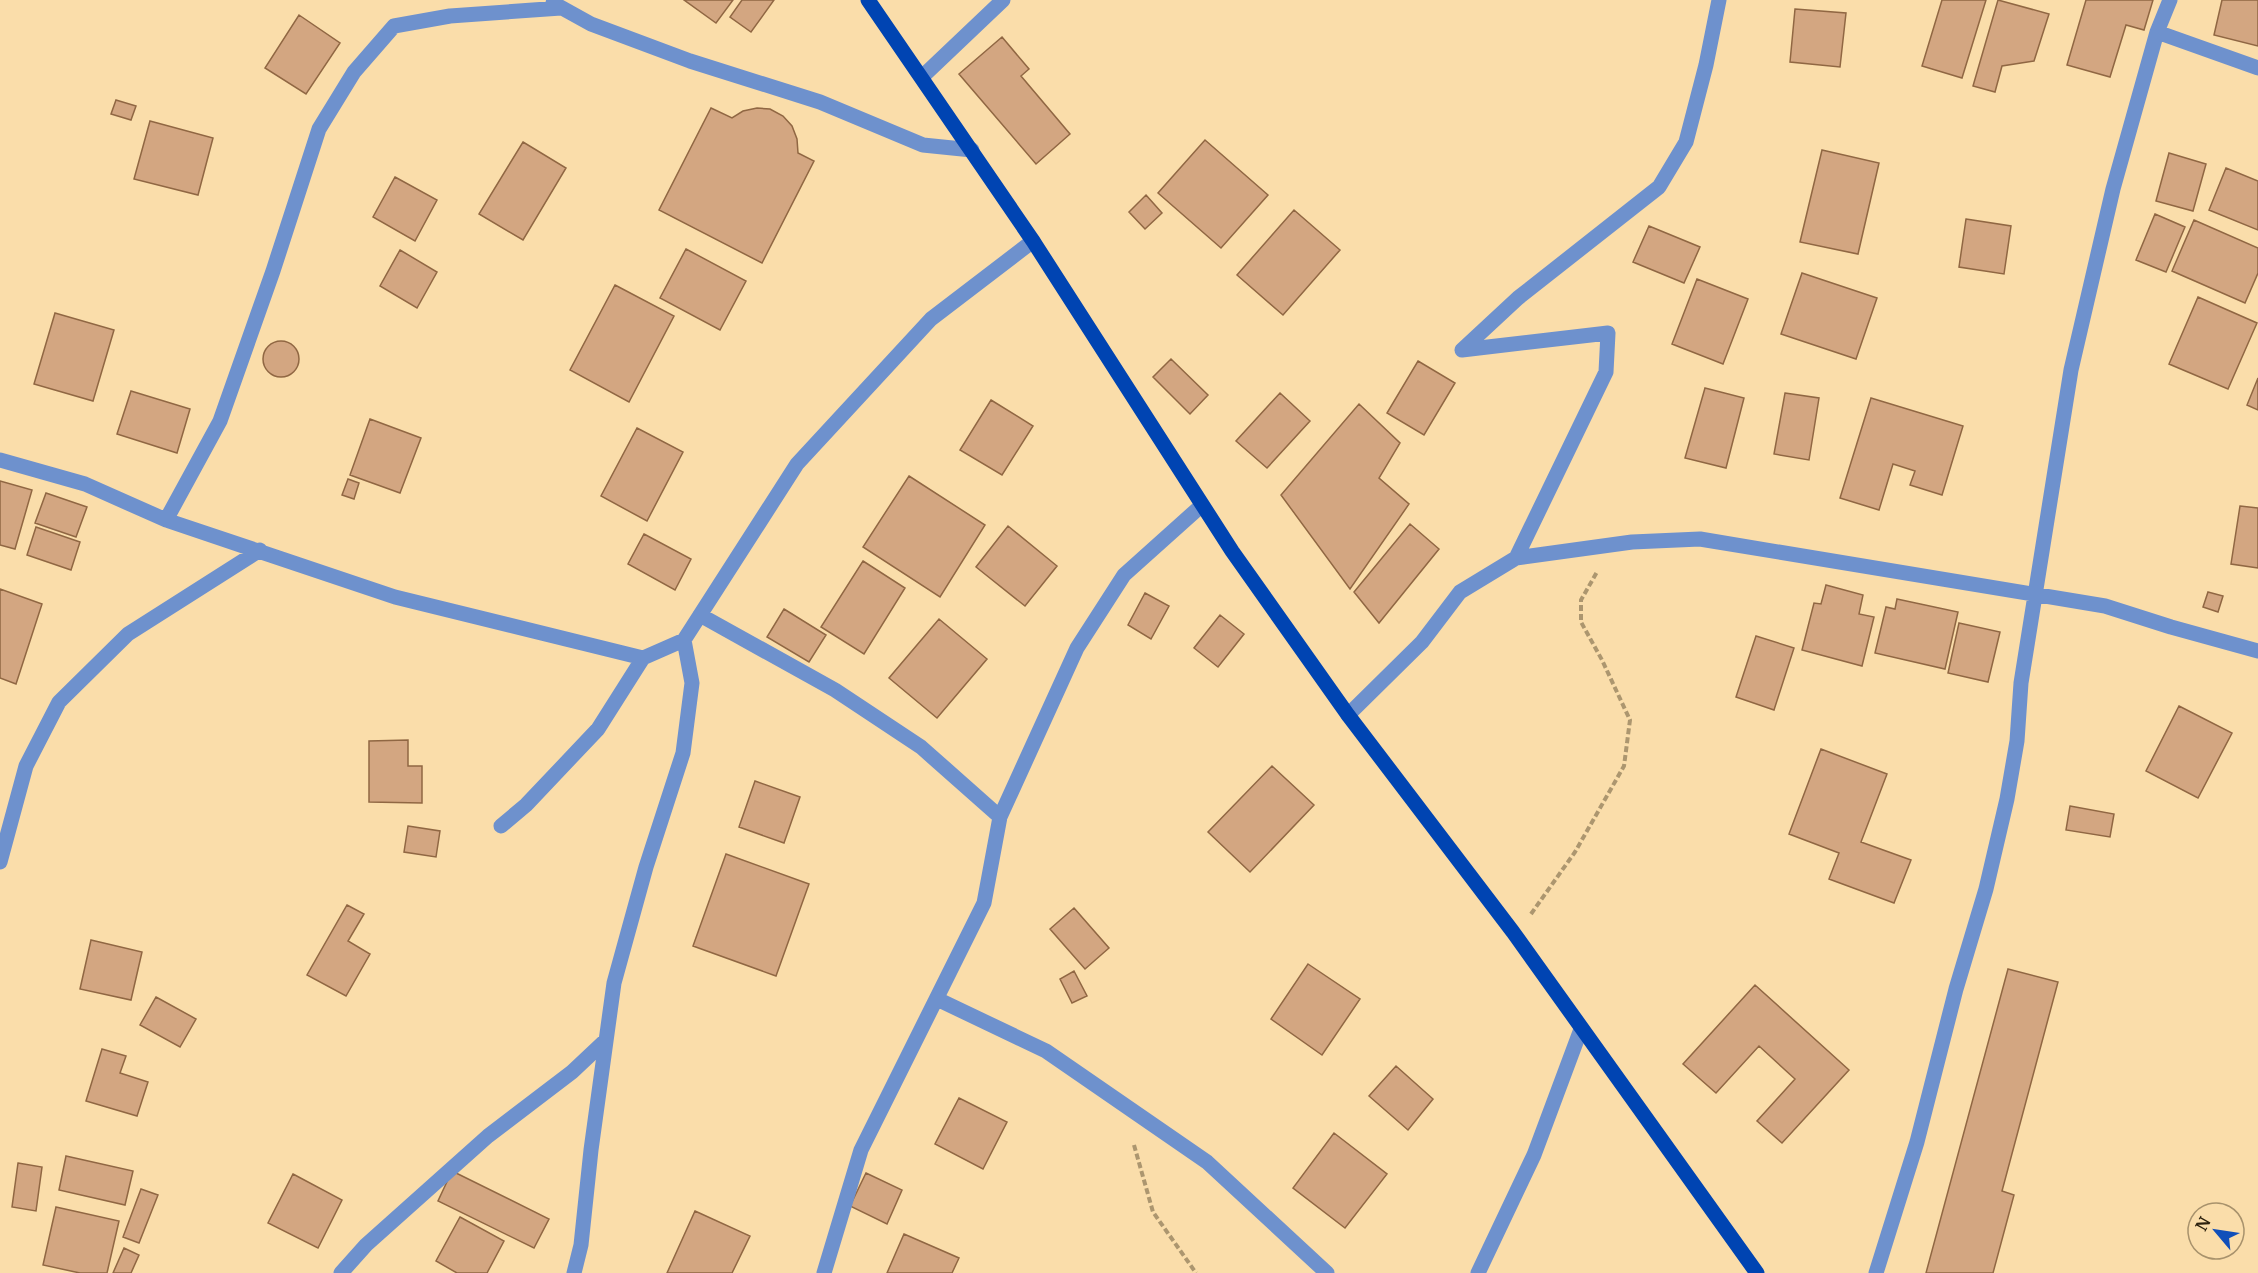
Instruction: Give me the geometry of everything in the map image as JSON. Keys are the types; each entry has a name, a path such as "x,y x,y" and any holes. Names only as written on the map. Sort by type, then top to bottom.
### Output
{"main road":[{"path":"868,0 1033,241 1202,506 1348,715 1514,932 1756,1273"}],"street":[{"path":"922,77 1003,0"},
{"path":"1516,558 1606,372 1608,333 1462,350 1518,298 1659,188 1686,142 1706,65 1719,0"},
{"path":"1876,1273 1917,1142 1956,988 1986,889 2007,800 2015,752 2021,683 2071,370 2113,189 2157,32 2170,0"},
{"path":"166,520 220,421 273,271 319,129 354,72 394,26 450,16 555,4 602,29 690,62 820,102 923,145 972,150"},
{"path":"2157,32 2258,68"},
{"path":"501,826 526,805 598,729 643,658 684,640 797,464 931,319 1033,241"},
{"path":"0,460 85,484 166,520 395,597 643,658"},
{"path":"824,1273 861,1150 984,903 1000,817 1077,648 1124,575 1202,506"},
{"path":"1348,715 1422,642 1460,592 1516,558 1632,542 1700,539 2105,606 2258,651"},
{"path":"0,862 26,766 59,702 128,634 260,550"},
{"path":"700,615 835,690 921,747 1000,817"},
{"path":"574,1273 581,1245 591,1150 614,983 646,867 683,753 692,683 684,640"},
{"path":"937,999 1046,1051 1207,1162 1327,1273"},
{"path":"1478,1273 1534,1155 1581,1029"},
{"path":"341,1273 366,1245 488,1136 572,1072 606,1040"}],"path":[{"path":"1514,932 1535,909 1575,852 1624,766 1630,720 1581,622 1581,600 1597,571 1632,542"},
{"path":"1123,1103 1154,1212 1196,1273"}],"building":[{"path":"684,0 733,0 716,23"},
{"path":"742,0 774,0 751,32 730,17"},
{"path":"1942,0 1986,0 1962,78 1922,66"},
{"path":"1998,0 2049,14 2034,61 2002,66 1995,92 1973,86"},
{"path":"2086,0 2153,0 2144,30 2126,25 2110,77 2067,65"},
{"path":"2222,0 2258,0 2258,46 2214,35"},
{"path":"1795,9 1846,13 1840,67 1790,62"},
{"path":"299,15 340,43 306,94 265,68"},
{"path":"1002,37 1029,69 1021,76 1070,134 1036,164 959,74"},
{"path":"116,100 136,106 131,120 111,114"},
{"path":"711,108 732,118 743,111 757,108 770,109 783,116 792,126 797,139 798,153 814,161 762,263 659,210"},
{"path":"150,121 213,138 198,195 134,179"},
{"path":"1205,140 1268,195 1221,248 1158,193"},
{"path":"523,142 566,168 523,240 479,214"},
{"path":"1822,150 1879,163 1858,254 1800,242"},
{"path":"2169,153 2206,164 2193,211 2156,201"},
{"path":"2226,168 2258,181 2258,230 2209,210"},
{"path":"395,177 437,200 415,241 373,217"},
{"path":"1146,195 1162,213 1145,229 1129,212"},
{"path":"1294,210 1340,250 1283,315 1237,275"},
{"path":"2155,214 2185,227 2166,272 2136,260"},
{"path":"1966,219 2011,226 2004,274 1959,267"},
{"path":"2194,220 2258,248 2258,273 2245,303 2172,271"},
{"path":"1649,226 1700,247 1684,283 1633,262"},
{"path":"686,249 746,281 720,330 660,298"},
{"path":"400,250 437,272 417,308 380,286"},
{"path":"1802,273 1877,298 1856,359 1781,334"},
{"path":"1697,279 1748,299 1723,364 1672,344"},
{"path":"615,285 674,316 629,402 570,370"},
{"path":"2198,297 2257,323 2228,389 2169,364"},
{"path":"55,313 114,330 93,401 34,384"},
{"path":"281,341 294,346 299,359 294,372 281,377 268,372 263,359 268,346"},
{"path":"1171,359 1208,395 1190,414 1153,377"},
{"path":"1418,361 1455,383 1424,435 1387,413"},
{"path":"2258,378 2258,410 2247,405"},
{"path":"1705,388 1744,398 1726,468 1685,458"},
{"path":"131,391 190,409 177,453 117,434"},
{"path":"1280,393 1310,421 1267,468 1236,441"},
{"path":"1785,393 1819,398 1809,460 1774,454"},
{"path":"1871,398 1963,426 1942,495 1910,485 1915,471 1893,464 1879,510 1840,498"},
{"path":"991,400 1033,426 1002,475 960,450"},
{"path":"1359,404 1400,443 1379,478 1409,504 1350,589 1281,495"},
{"path":"370,419 421,438 400,493 350,475"},
{"path":"637,428 683,452 647,521 601,496"},
{"path":"909,476 985,525 940,597 863,547"},
{"path":"348,479 359,483 354,499 342,495"},
{"path":"0,481 32,490 15,549 0,545"},
{"path":"46,493 87,507 76,537 35,523"},
{"path":"2240,506 2258,508 2258,568 2231,564"},
{"path":"1410,524 1439,549 1379,623 1354,592"},
{"path":"1008,526 1057,566 1025,606 976,567"},
{"path":"36,527 80,542 71,570 27,555"},
{"path":"644,534 691,559 675,590 628,564"},
{"path":"863,561 905,588 864,654 821,627"},
{"path":"1826,585 1863,595 1859,614 1874,617 1862,666 1802,650 1814,603 1821,604"},
{"path":"0,589 42,604 16,684 0,678"},
{"path":"2208,592 2223,596 2218,612 2203,607"},
{"path":"1145,593 1169,606 1151,639 1128,625"},
{"path":"1897,599 1958,612 1945,669 1875,653 1886,607 1895,609"},
{"path":"784,609 826,635 809,662 767,637"},
{"path":"1220,615 1244,634 1218,667 1194,648"},
{"path":"939,619 987,659 937,718 889,678"},
{"path":"1959,623 2000,632 1988,682 1948,673"},
{"path":"1756,636 1794,648 1774,710 1736,697"},
{"path":"2179,706 2232,733 2198,798 2146,771"},
{"path":"408,740 408,766 422,766 422,803 369,802 369,741"},
{"path":"1821,749 1887,774 1861,842 1911,860 1894,903 1829,879 1839,853 1789,834"},
{"path":"1272,766 1314,805 1250,872 1208,832"},
{"path":"755,781 800,797 784,843 739,827"},
{"path":"2070,806 2114,814 2110,837 2066,830"},
{"path":"408,826 440,831 436,857 404,852"},
{"path":"726,854 809,884 776,976 693,946"},
{"path":"347,905 364,914 348,941 370,954 346,996 307,975"},
{"path":"1074,908 1109,948 1085,969 1050,929"},
{"path":"91,940 142,952 131,1000 80,989"},
{"path":"1308,964 1360,999 1322,1055 1271,1019"},
{"path":"2008,969 2058,982 2002,1191 2014,1195 1993,1273 1926,1273"},
{"path":"1074,971 1087,996 1072,1003 1060,979"},
{"path":"1755,985 1849,1070 1782,1143 1757,1121 1795,1079 1759,1046 1716,1093 1683,1064"},
{"path":"156,997 196,1019 180,1047 140,1025"},
{"path":"102,1049 126,1056 120,1073 148,1082 137,1116 86,1101"},
{"path":"1396,1066 1433,1099 1408,1130 1369,1096"},
{"path":"959,1098 1007,1122 983,1169 935,1144"},
{"path":"1334,1133 1387,1174 1345,1228 1293,1188"},
{"path":"66,1156 133,1171 125,1205 59,1190"},
{"path":"18,1163 42,1167 36,1211 12,1207"},
{"path":"452,1171 549,1219 534,1248 438,1201"},
{"path":"866,1173 902,1190 887,1224 850,1206"},
{"path":"293,1174 342,1200 318,1248 268,1223"},
{"path":"141,1189 158,1195 139,1243 123,1237"},
{"path":"56,1207 119,1221 107,1273 80,1273 43,1265"},
{"path":"695,1211 750,1236 732,1273 667,1273"},
{"path":"460,1217 504,1241 487,1273 457,1273 436,1261"},
{"path":"904,1234 959,1258 952,1273 887,1273"},
{"path":"124,1248 139,1255 131,1273 113,1273"}]}
